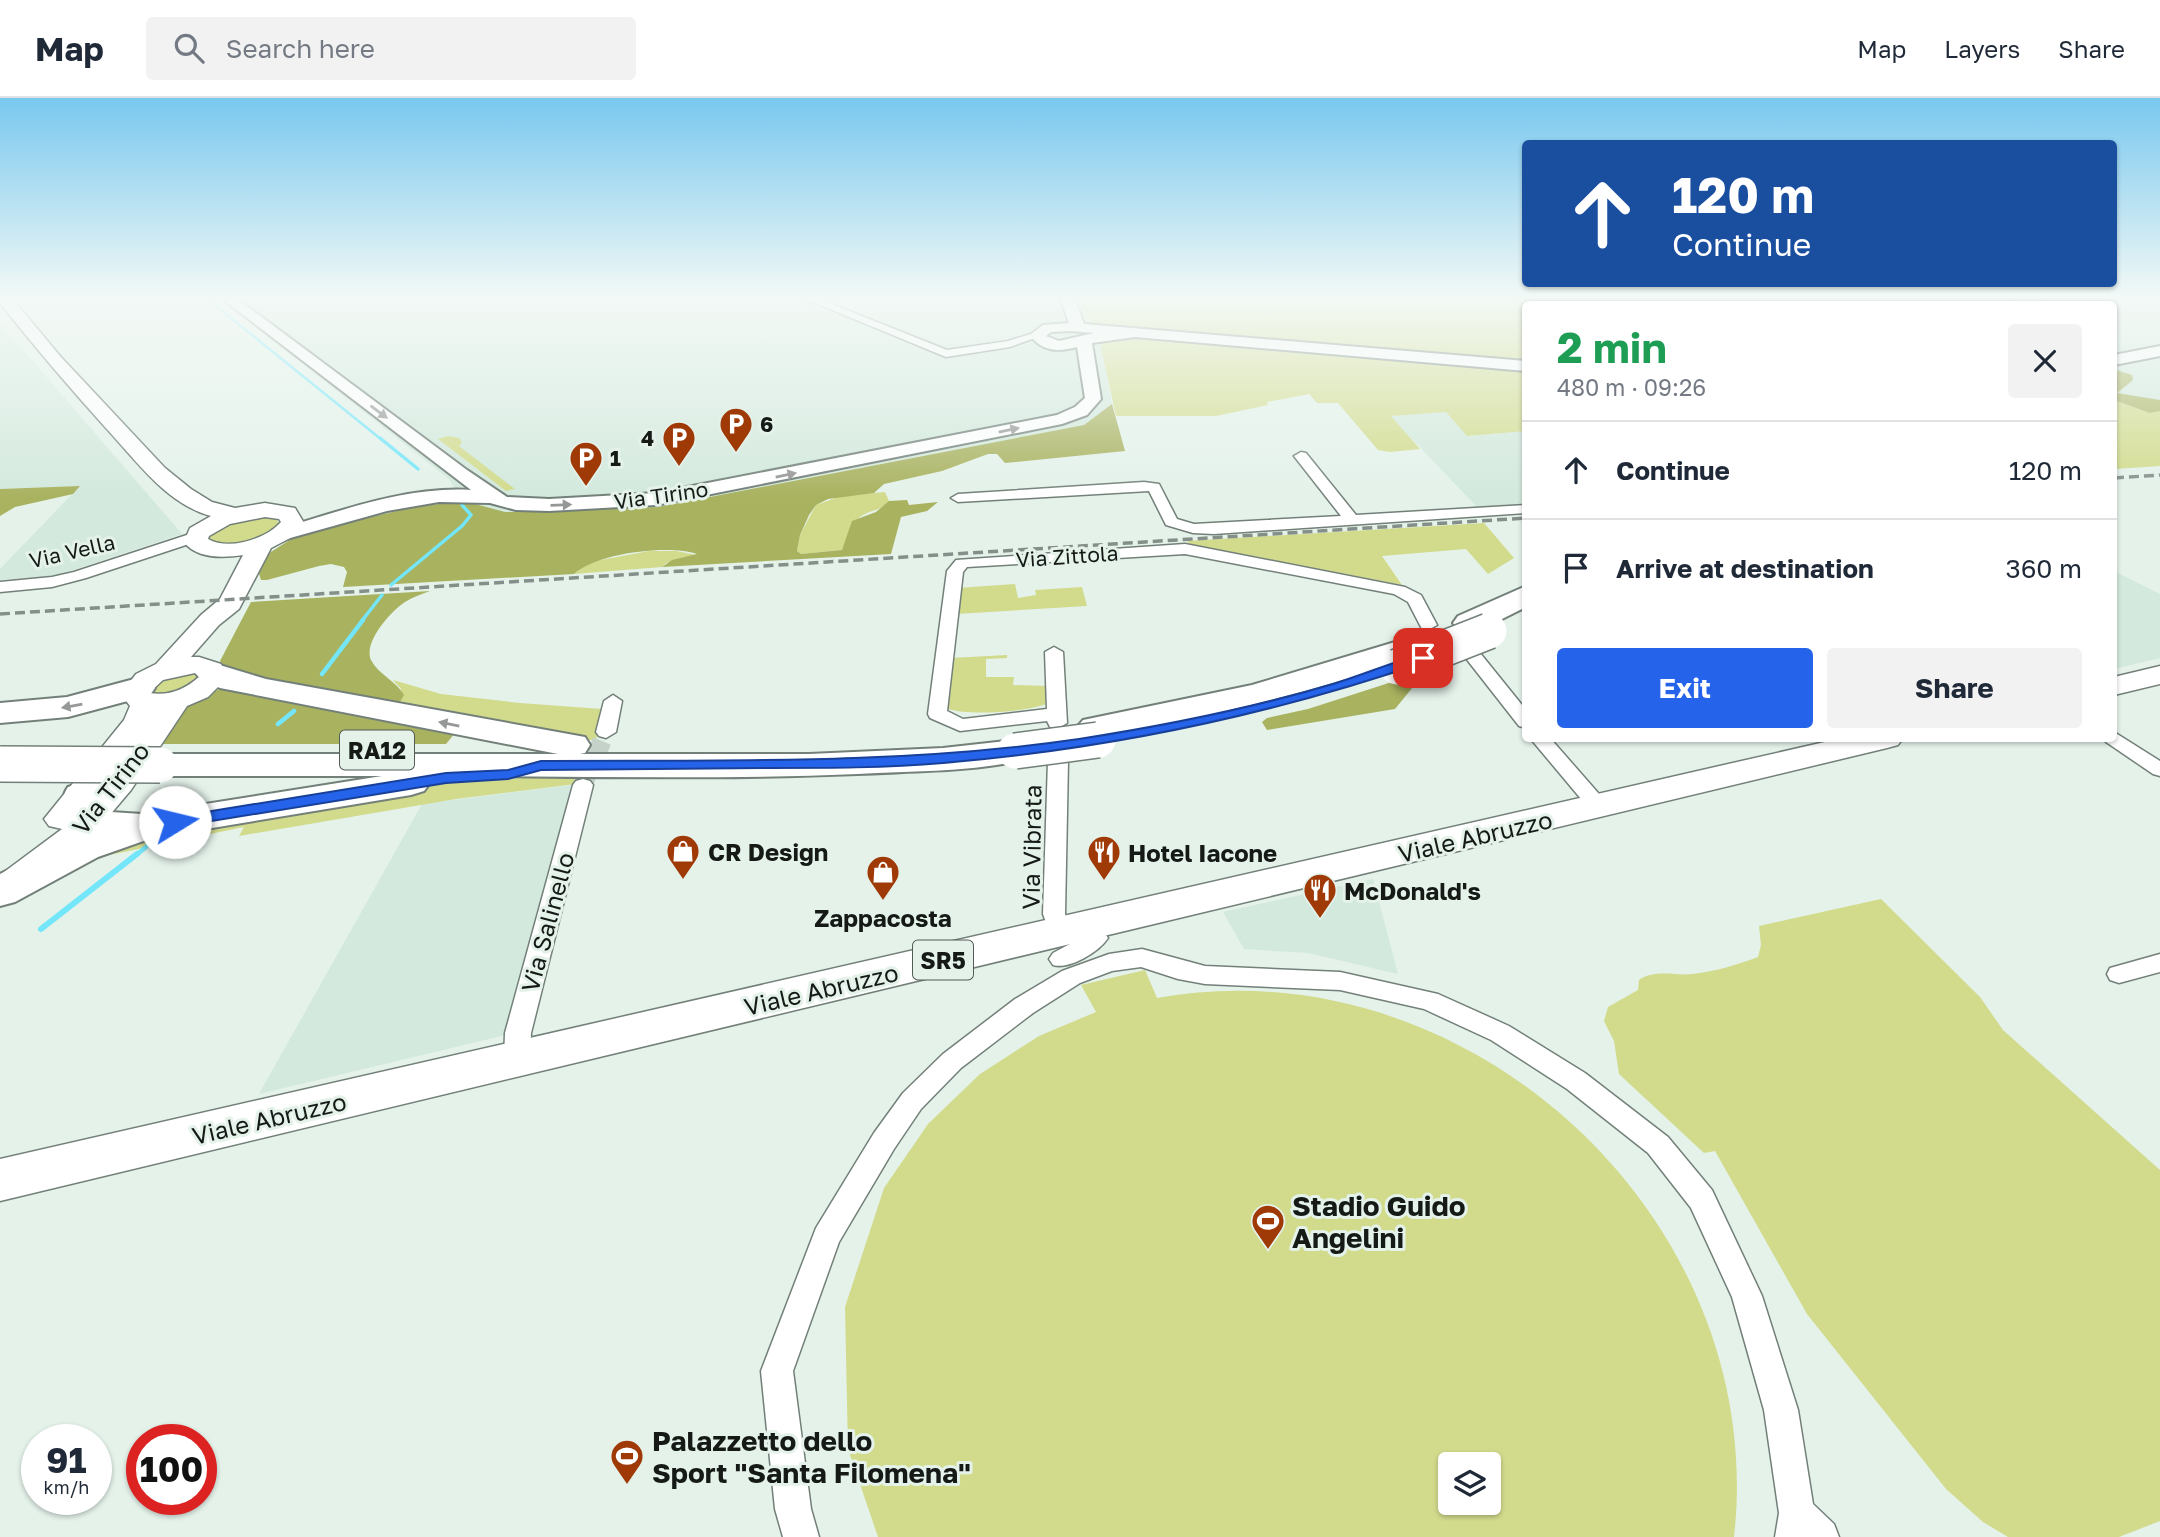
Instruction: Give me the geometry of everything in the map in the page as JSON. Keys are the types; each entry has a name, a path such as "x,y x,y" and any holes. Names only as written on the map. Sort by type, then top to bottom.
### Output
{"highway":[{"name":"RA12","path":"1476,635 1522,598"},
{"name":"RA12","path":"0,764 163,757 592,756 1019,743 1263,708 1413,646 1476,635 1522,614"},
{"path":"210,670 232,681 266,690 521,738 565,743 592,756"},
{"path":"0,713 68,707 149,687"},
{"name":"RA12","path":"0,750 69,750 163,757 541,765 809,765 943,759 1019,743"},
{"path":"0,891 84,848 151,826 446,778 508,774 541,765"},
{"path":"86,806 109,825 151,826"}],"main road":[{"path":"58,364 158,472 183,494 204,507 234,514 278,511 280,531 224,550"},
{"path":"183,494 200,537 238,556 246,569"},
{"path":"200,537 234,514"},
{"name":"Via Tirino","path":"210,670 207,653 226,624 230,604 245,579 246,569 280,531"},
{"name":"Via Tirino","path":"0,891 62,846 137,722 149,687 210,620 230,604"},
{"path":"189,665 210,670 213,678 200,690 177,700 149,687 189,665"},
{"path":"2117,685 2160,675"},
{"name":"Via Tirino","path":"0,879 86,806 112,793 177,700"},
{"name":"Viale Abruzzo","path":"0,1180 517,1060 1077,939 1599,807 1870,742"}],"street":[{"name":"Via Tirino","path":"315,364 460,474 502,502 531,506 636,502 842,465 1054,421 1081,411 1091,403 1087,364"},
{"path":"1503,364 1522,366"},
{"path":"1301,456 1352,520"},
{"path":"415,500 446,486 460,474"},
{"path":"958,498 1154,487 1171,522 1193,528 1522,509"},
{"path":"280,531 415,500 455,494 495,497"},
{"name":"Via Vella","path":"0,587 52,582 200,537"},
{"name":"Via Zittola","path":"1054,652 1057,719 960,724 937,713 955,571 962,563 1185,549 1399,590 1415,599 1413,646"},
{"path":"1476,635 1522,715"},
{"name":"Via Salinello","path":"517,1060 518,1033 592,756 613,701"},
{"path":"2117,741 2160,770"},
{"path":"1542,742 1599,807"},
{"name":"Via Vibrata","path":"1058,761 1054,914 1077,939 1109,963"},
{"path":"801,1537 793,1509 777,1371 826,1237 884,1141 912,1101 952,1061 1024,1006 1071,978 1109,963 1142,958 1178,970 1205,975 1340,981 1429,1001 1500,1033 1576,1081 1658,1145 1702,1199 1747,1296 1781,1410 1804,1529"},
{"path":"2119,974 2160,963"}],"shaded area":[{"path":"0,364 35,364 182,534 55,576 0,580 0,569 79,487 0,489"},
{"path":"303,364 1105,364 1112,404 1084,425 658,507 473,520 449,479"},
{"path":"2117,364 2160,364 2160,466 2117,469"},
{"path":"1446,412 1468,436 1522,431 1522,505 1478,508 1390,416"},
{"path":"2117,572 2160,594 2160,658 2117,668"},
{"path":"571,785 510,1034 259,1094 422,804"},
{"path":"1373,879 1398,974 1308,953 1244,949 1223,912"}],"green space":[{"path":"1105,364 1478,364 1522,368 1522,431 1467,436 1446,412 1391,416 1420,449 1390,452 1378,450 1338,403 1317,403 1309,394 1216,416 1116,416"},
{"path":"2117,370 2132,375 2133,380 2117,393"},
{"path":"2117,393 2160,400 2160,411 2150,413 2117,401"},
{"path":"2117,401 2150,413 2160,411 2160,466 2117,469"},
{"path":"1112,404 1125,451 1005,463 997,454 988,454 942,471 884,484 874,493 828,499 816,505 809,515 800,535 797,551 801,554 842,550 852,521 876,512 889,501 907,500 909,505 938,502 927,511 901,517 891,554 662,567 672,560 697,554 652,550 615,556 584,567 574,574 343,587 347,572 344,567 331,564 261,580 257,567 263,557 299,534 414,507 464,501 505,512 658,507 1084,425"},
{"path":"448,436 459,438 462,442 459,446 515,489 506,491 438,439"},
{"path":"80,486 73,494 15,507 0,516 0,489"},
{"path":"885,492 889,501 883,507 859,518 852,526 842,550 801,554 797,551 800,535 816,505 841,496"},
{"path":"254,515 275,518 279,523 266,535 245,543 223,545 208,537 215,528"},
{"path":"1484,523 1514,558 1488,574 1466,549 1382,556 1402,585 1190,544 1187,541"},
{"path":"649,551 676,551 697,555 666,563 662,567 574,574 590,562"},
{"path":"1015,584 1018,598 1036,595 1035,590 1082,587 1087,606 957,614 957,588"},
{"path":"430,591 399,606 380,628 371,645 371,660 374,665 404,695 398,705 364,704 225,669 220,661 251,602"},
{"path":"1007,655 1007,658 986,659 986,677 1014,677 1013,685 1050,686 1049,703 999,712 948,709 945,704 950,658"},
{"path":"1426,671 1395,709 1267,730 1262,722 1267,718 1308,709"},
{"path":"194,672 197,675 196,682 169,695 149,693 152,682"},
{"path":"393,680 441,694 602,709 596,740 570,740 398,705 401,689"},
{"path":"225,687 455,733 446,744 152,744 180,705"},
{"path":"578,777 576,784 456,799 239,836 244,827 71,863 155,832 439,784 489,779"},
{"path":"1881,899 1980,997 2003,1030 2160,1170 2160,1521 2119,1537 2008,1537 1983,1522 1946,1489 1807,1314 1715,1151 1704,1153 1619,1074 1614,1041 1604,1021 1608,1007 1638,990 1639,980 1658,974 1702,973 1742,963 1758,957 1761,945 1759,926"},
{"name":"Stadio Guido Angelini","path":"1145,970 1157,998 1273,992 1384,1014 1486,1060 1576,1128 1650,1212 1703,1311 1732,1421 1734,1537 878,1537 848,1449 845,1307 884,1188 928,1124 980,1074 1039,1036 1096,1012 1081,985"}],"waterway":[{"path":"288,364 382,440"},
{"path":"380,438 418,469"},
{"path":"391,585 462,526 471,515 462,505"},
{"path":"361,622 382,595"},
{"path":"322,674 363,620"},
{"path":"278,724 294,711"},
{"path":"183,811 194,801"},
{"path":"135,856 162,834"},
{"path":"41,929 137,854"}],"tunnel":[{"path":"583,785 606,732"}],"railway":[{"path":"2117,478 2160,475"},
{"path":"0,614 1522,518"}],"place":[{"name":"6","path":"736,454"},
{"name":"4","path":"679,468"},
{"name":"1","path":"586,488"},
{"name":"CR Design","path":"683,881"},
{"name":"Hotel Iacone","path":"1104,882"},
{"name":"Zappacosta","path":"883,902"},
{"name":"McDonald's","path":"1320,920"},
{"name":"Stadio Guido Angelini","path":"1268,1251"},
{"name":"Palazzetto dello Sport \"Santa Filomena\"","path":"627,1486"}],"route":[{"path":"175,822 446,778 508,774 541,765 765,766 870,763 943,759 1080,743 1263,708 1368,678 1423,658"}]}
